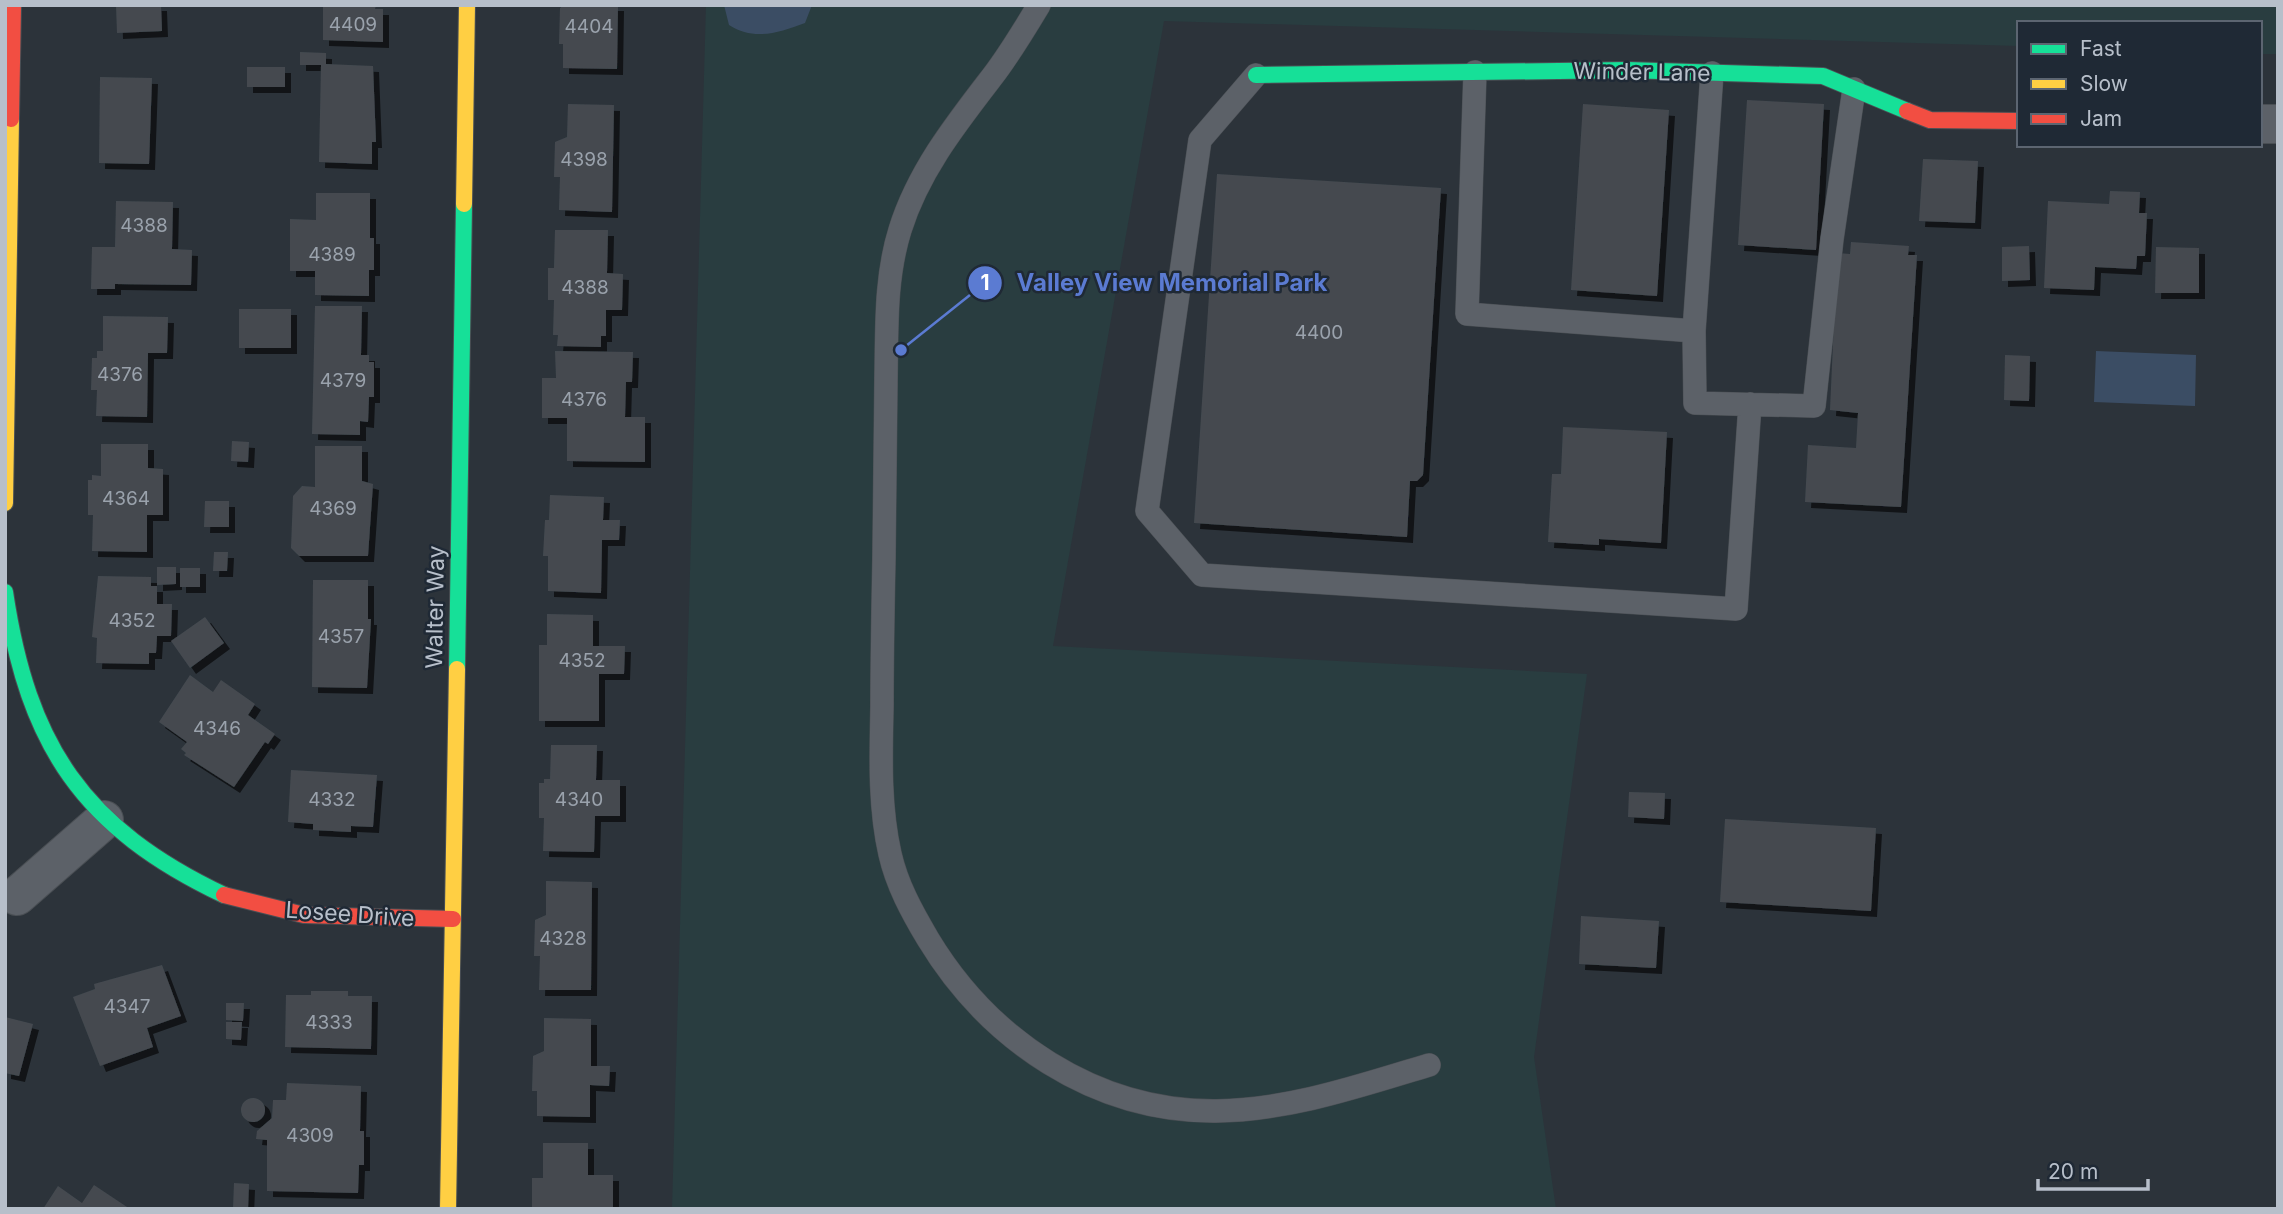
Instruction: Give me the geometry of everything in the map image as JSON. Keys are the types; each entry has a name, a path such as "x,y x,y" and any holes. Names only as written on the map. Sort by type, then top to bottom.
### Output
{"street":[{"path":"5,503 13,5"},
{"name":"Walter Way","path":"447,1209 467,5"},
{"name":"Winder Lane","path":"1256,75 1475,72 1823,76 1930,120 2017,121"},
{"name":"Losee Drive","path":"5,592 11,643 19,675 35,716 61,765 104,820 162,864 193,881 250,903 281,911 335,918 453,919"},
{"path":"18,896 104,820"}],"lane":[{"path":"1039,5 993,77 963,111 919,183 901,227 891,262 887,335 881,774 889,852 897,879 910,909 949,973 971,1000 1028,1052 1107,1090 1183,1109 1245,1110 1326,1096 1429,1065"},
{"path":"1475,72 1467,314 1694,331"},
{"path":"1712,73 1694,331 1695,403 1814,406 1832,239 1854,89"},
{"path":"1256,75 1200,140 1147,512 1202,575 1737,609 1750,404"}],"green space":[{"path":"706,5 2278,5 2278,54 2262,54 2262,21 2017,21 2017,46 1164,21 1053,646 1587,674 1534,1057 1556,1209 672,1209"}],"water":[{"path":"724,5 812,5 805,23 785,30 757,34 729,25"},
{"path":"2096,351 2196,355 2195,406 2094,402"}],"building":[{"path":"116,5 161,5 162,31 117,33"},
{"path":"323,5 376,5 375,9 383,9 383,42 323,40"},
{"path":"564,5 618,5 617,69 563,68 563,44 559,44 560,8"},
{"path":"300,52 326,53 326,64 373,66 376,142 372,142 372,164 319,162 321,65 300,65"},
{"path":"247,67 285,67 285,87 247,87"},
{"path":"100,77 152,78 149,164 99,163"},
{"path":"1747,100 1824,104 1816,250 1738,245"},
{"path":"568,104 614,105 612,212 559,210 560,177 554,177 555,142 567,137"},
{"path":"1583,104 1669,110 1657,296 1571,290"},
{"path":"1923,159 1978,161 1975,223 1919,221"},
{"path":"1217,174 1441,188 1423,475 1417,481 1410,481 1407,537 1194,523"},
{"path":"2110,191 2140,192 2139,213 2147,213 2145,256 2137,256 2136,269 2095,267 2094,290 2044,288 2048,201 2109,204"},
{"path":"316,193 370,193 370,238 374,238 374,270 369,270 369,296 315,295 315,271 290,271 290,219 316,220"},
{"path":"116,201 173,202 172,249 192,250 191,285 115,284 115,289 91,289 92,247 115,247"},
{"path":"555,230 608,230 607,273 623,274 622,310 606,310 606,336 601,336 601,347 557,346 558,335 553,335 554,300 548,300 548,268 554,268"},
{"path":"1851,242 1909,246 1908,255 1917,255 1901,507 1805,502 1808,445 1856,448 1858,413 1830,410 1837,253 1850,254"},
{"path":"2029,246 2030,280 2002,281 2002,247"},
{"path":"2156,247 2199,248 2199,293 2155,293"},
{"path":"315,306 362,306 361,355 369,355 369,362 374,362 374,397 369,397 368,422 360,421 360,435 312,434"},
{"path":"239,309 291,309 291,348 239,348"},
{"path":"103,316 168,317 167,353 148,353 147,417 96,416 97,390 91,390 92,358 97,358 97,351 103,351"},
{"path":"555,351 633,352 632,382 626,382 625,417 645,417 645,462 567,461 567,418 542,418 542,378 556,378"},
{"path":"2005,355 2030,356 2029,401 2004,400"},
{"path":"1563,427 1667,432 1661,543 1599,539 1599,545 1548,542 1552,474 1561,474"},
{"path":"232,441 249,442 248,462 231,461"},
{"path":"101,444 148,444 148,468 163,469 163,515 147,515 147,552 92,551 93,515 88,515 88,480 92,480 92,475 101,476"},
{"path":"315,446 362,446 362,481 373,484 368,556 299,556 291,548 293,496 302,486 315,487"},
{"path":"550,495 604,497 603,520 620,520 619,540 602,540 601,593 548,591 548,556 543,556 545,520 549,520"},
{"path":"205,501 229,501 229,527 204,527"},
{"path":"214,552 228,552 227,571 213,571"},
{"path":"157,567 176,567 176,584 157,585"},
{"path":"180,568 200,568 200,587 180,587"},
{"path":"98,576 151,577 151,586 157,586 157,604 172,604 171,636 157,636 156,653 149,653 149,664 96,663 97,638 92,637"},
{"path":"313,580 368,580 368,619 371,619 367,688 312,687"},
{"path":"547,614 593,615 593,646 625,646 624,674 599,674 599,721 539,721 539,645 547,645"},
{"path":"205,617 224,643 190,668 171,641"},
{"path":"190,675 213,692 221,680 255,704 248,715 275,734 268,744 265,742 234,787 184,755 186,753 181,749 187,742 159,722"},
{"path":"551,745 597,745 596,780 620,780 620,816 595,816 594,852 543,851 544,818 539,818 539,783 550,779"},
{"path":"291,770 377,775 373,827 351,826 351,832 313,830 313,824 288,822"},
{"path":"1629,792 1665,793 1664,819 1628,817"},
{"path":"1725,819 1876,828 1871,911 1720,902"},
{"path":"546,881 592,882 591,990 539,990 540,956 534,956 535,920 546,915"},
{"path":"1581,916 1659,921 1656,968 1579,964"},
{"path":"162,965 181,1016 147,1028 153,1047 100,1066 73,997 95,989 94,984"},
{"path":"311,991 348,991 348,996 372,996 371,1049 285,1047 286,995 311,995"},
{"path":"226,1003 244,1003 243,1021 226,1020"},
{"path":"5,1017 33,1024 19,1076 5,1073"},
{"path":"544,1018 591,1019 591,1066 610,1066 609,1086 590,1085 590,1117 537,1116 537,1091 532,1091 533,1056 544,1051"},
{"path":"226,1022 242,1022 241,1040 226,1039"},
{"path":"287,1083 361,1086 360,1131 364,1131 364,1165 359,1165 358,1193 267,1191 267,1140 256,1139 257,1131 272,1118 273,1100 286,1100"},
{"path":"253,1098 264,1105 265,1110 258,1121 253,1122 242,1115 241,1110 248,1099"},
{"path":"543,1143 588,1143 588,1175 613,1175 613,1209 532,1209 532,1178 543,1178"},
{"path":"234,1183 249,1184 248,1209 233,1209"},
{"path":"94,1185 127,1207 126,1209 43,1209 58,1186 82,1203"}],"traffic: fast":[{"path":"1256,75 1627,70 1823,76 1907,111"},
{"path":"457,669 464,204"},
{"path":"5,592 15,646 29,695 47,738 70,776 99,810 134,841 175,869 224,895"}],"traffic: slow":[{"path":"464,204 467,5"},
{"path":"5,503 11,119"},
{"path":"448,1209 457,669"}],"traffic: jam":[{"path":"11,119 13,5"},
{"path":"1907,111 1930,120 2017,121"},
{"path":"224,895 304,915 453,919"}],"place":[{"name":"Valley View Memorial Park","path":"901,350"}]}
